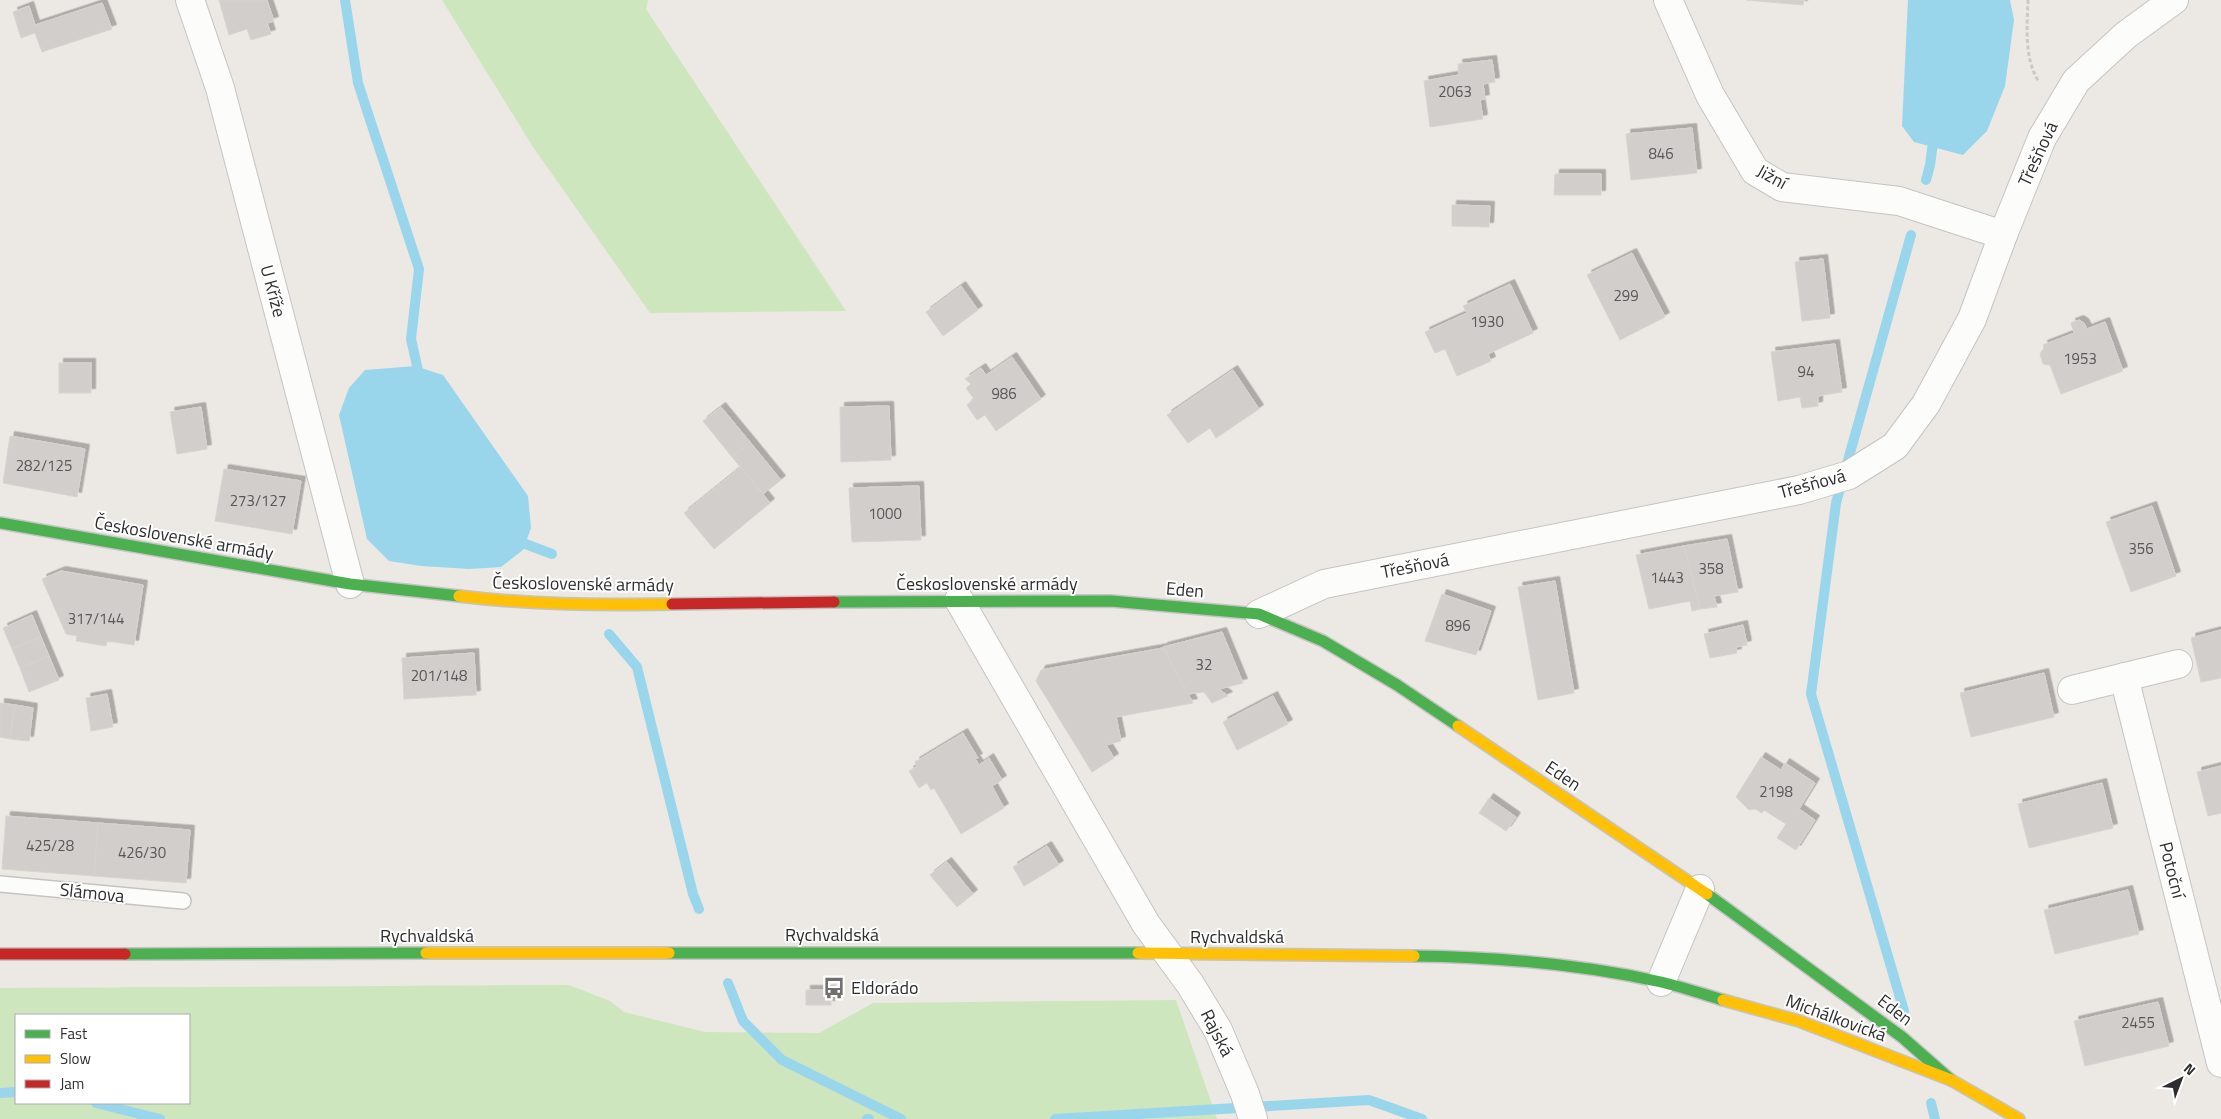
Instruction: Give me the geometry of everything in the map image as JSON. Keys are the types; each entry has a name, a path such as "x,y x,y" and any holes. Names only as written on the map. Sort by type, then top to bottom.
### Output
{"street":[{"name":"U Kříže","path":"190,0 220,88 350,584"},
{"name":"Jižní","path":"1668,0 1710,95 1755,171 1782,187 1898,201 2003,235"},
{"name":"Třešňová","path":"1259,614 1324,584 1790,492 1849,475 1895,446 1926,404 1972,319 2042,138 2076,81 2126,35 2174,0"},
{"name":"Československé armády","path":"0,523 350,584 518,603 573,605 959,600 1112,601"},
{"name":"Rajská","path":"959,600 1141,916 1190,984 1218,1030 1249,1106"},
{"name":"Eden","path":"1112,601 1259,614 1323,641 1397,685 1700,889 1875,1017 1951,1080"},
{"path":"2072,690 2178,664"},
{"name":"Potoční","path":"2124,677 2221,1063"},
{"path":"1661,982 1700,889"},
{"name":"Rychvaldská","path":"0,954 836,952 1450,956 1558,964 1661,982"},
{"name":"Michálkovická","path":"1661,982 1799,1021 1951,1080 2019,1119"}],"lane":[{"name":"Slámova","path":"0,884 183,901"}],"path":[{"path":"2028,0 2029,48 2032,72 2057,113"}],"green space":[{"path":"442,0 648,0 646,9 846,311 650,313 533,147"},
{"path":"569,985 610,1001 624,1012 705,1032 819,1033 873,1003 1176,1000 1217,1119 0,1119 0,988"}],"water":[{"path":"1908,0 2010,0 2014,20 2005,86 1987,131 1963,155 1914,142 1902,126"},
{"path":"415,366 443,375 528,496 531,528 523,550 501,567 469,569 421,566 389,561 367,539 339,415 349,388 365,370"}],"building":[{"path":"219,0 267,0 274,21 267,23 271,34 251,40 247,29 229,35"},
{"path":"1746,0 1804,0 1803,5"},
{"path":"102,3 112,29 42,52 35,33 21,38 13,12 29,6 35,25"},
{"path":"1492,60 1495,82 1483,84 1485,99 1480,100 1483,119 1430,127 1424,81 1459,75 1458,64"},
{"path":"1692,128 1697,173 1631,180 1626,134"},
{"path":"1555,174 1601,174 1601,195 1554,195"},
{"path":"1452,205 1490,206 1489,227 1452,226"},
{"path":"1632,253 1665,317 1620,340 1587,275"},
{"path":"1823,259 1830,318 1802,321 1795,262"},
{"path":"1510,284 1533,333 1488,354 1491,361 1457,376 1445,349 1435,353 1425,332 1467,313 1463,306"},
{"path":"961,286 978,310 943,336 926,312"},
{"path":"2079,320 2084,323 2087,329 2105,322 2123,371 2061,394 2050,365 2043,364 2040,354 2044,348 2043,345 2074,333 2071,323"},
{"path":"1835,344 1842,392 1818,396 1818,406 1802,408 1800,397 1778,401 1771,352"},
{"path":"1012,357 1041,399 996,431 985,415 977,420 967,405 974,399 966,388 971,384 965,379 981,368 986,375"},
{"path":"59,363 91,363 91,393 59,393"},
{"path":"1233,370 1259,409 1216,438 1210,428 1188,443 1167,415"},
{"path":"889,406 891,460 841,462 840,407"},
{"path":"201,407 207,449 177,454 170,412"},
{"path":"721,407 750,442 732,457 703,421"},
{"path":"10,436 85,449 77,497 3,483"},
{"path":"750,442 781,480 763,494 732,457"},
{"path":"741,467 770,503 714,549 684,513"},
{"path":"224,469 301,481 292,534 215,521"},
{"path":"919,486 921,540 852,542 849,488"},
{"path":"2152,506 2176,576 2131,592 2106,522"},
{"path":"1727,539 1738,592 1714,596 1717,607 1700,609 1684,546"},
{"path":"1684,546 1700,609 1692,611 1690,601 1649,609 1636,555"},
{"path":"61,571 143,585 134,645 107,641 106,646 76,641 77,636 66,634 42,579"},
{"path":"1555,581 1574,693 1538,700 1518,587"},
{"path":"1442,594 1491,611 1476,655 1425,641"},
{"path":"32,615 41,637 12,649 3,628"},
{"path":"1743,625 1747,645 1736,647 1737,653 1710,658 1704,634"},
{"path":"2221,630 2221,678 2201,682 2191,638"},
{"path":"1222,632 1243,683 1219,689 1228,696 1212,703 1204,692 1188,694 1163,647"},
{"path":"41,637 49,656 20,668 12,649"},
{"path":"1163,648 1193,703 1116,717 1121,741 1106,745 1114,758 1092,772 1036,681 1041,670"},
{"path":"474,653 476,695 404,699 402,658"},
{"path":"49,656 59,680 29,692 20,668"},
{"path":"2044,673 2054,717 1971,737 1960,693"},
{"path":"107,694 113,727 91,731 86,698"},
{"path":"1273,696 1288,724 1237,750 1223,722"},
{"path":"0,703 15,705 10,739 0,737"},
{"path":"15,705 33,708 29,741 10,739"},
{"path":"963,733 978,758 975,759 979,765 989,758 1002,780 992,786 1004,808 961,834 934,788 931,790 927,783 919,788 909,771 917,766 915,762"},
{"path":"1761,757 1781,770 1785,763 1815,783 1799,809 1815,820 1796,850 1777,838 1786,824 1764,810 1762,813 1755,809 1749,810 1736,797"},
{"path":"2221,766 2221,813 2208,816 2197,772"},
{"path":"2102,783 2113,828 2029,848 2018,804"},
{"path":"1489,798 1516,817 1506,831 1479,813"},
{"path":"6,816 98,823 94,876 2,869"},
{"path":"98,823 190,830 186,883 94,876"},
{"path":"1047,846 1059,865 1024,886 1013,867"},
{"path":"947,862 973,894 957,907 930,875"},
{"path":"2128,890 2139,934 2055,954 2044,910"},
{"path":"806,990 831,990 831,1005 806,1005"},
{"path":"2158,1002 2169,1046 2085,1066 2074,1021"}],"waterway":[{"path":"345,0 358,83 419,269 411,339 420,379"},
{"path":"1926,180 1934,135"},
{"path":"1904,1011 1811,694 1836,503 1911,235"},
{"path":"515,540 552,554"},
{"path":"609,634 637,667 693,894 699,909"},
{"path":"728,983 743,1021 782,1060 901,1119"},
{"path":"0,1093 15,1092"},
{"path":"1055,1119 1369,1100 1422,1119"},
{"path":"1931,1103 1935,1119"},
{"path":"100,1104 160,1119"}],"traffic: fast":[{"path":"0,523 350,584 459,596"},
{"path":"834,602 1111,601 1259,614 1323,641 1397,685 1458,726"},
{"path":"1707,894 1902,1037 1951,1080"},
{"path":"125,954 426,953"},
{"path":"669,953 1138,953"},
{"path":"1414,956 1507,960 1600,970 1661,982 1723,1000"}],"traffic: slow":[{"path":"459,596 566,604 672,604"},
{"path":"1458,726 1707,894"},
{"path":"426,953 669,953"},
{"path":"1138,953 1414,956"},
{"path":"1723,1000 1799,1021 1951,1080 2019,1119"}],"traffic: jam":[{"path":"672,604 834,602"},
{"path":"0,954 125,954"}],"place":[{"name":"Eldorádo","path":"834,988"}]}
